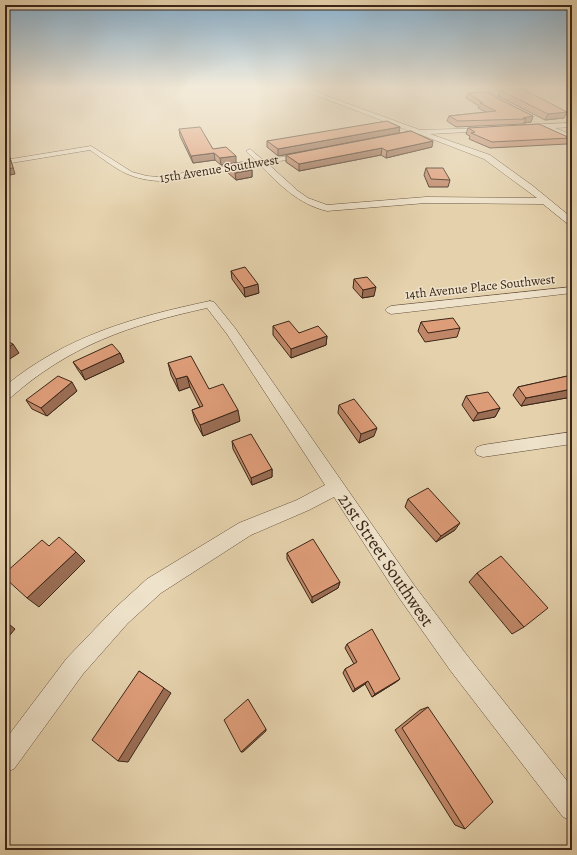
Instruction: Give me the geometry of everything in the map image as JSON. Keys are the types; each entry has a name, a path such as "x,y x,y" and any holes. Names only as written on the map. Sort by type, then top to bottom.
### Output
{"street":[{"path":"410,128 492,160 572,223"},
{"path":"386,139 421,132 497,128"},
{"path":"551,128 572,138"},
{"name":"15th Avenue Southwest","path":"5,162 91,148 123,171 138,177 152,179 176,177 313,153"},
{"path":"250,151 302,198 320,207 342,208 426,200 545,201"},
{"name":"14th Avenue Place Southwest","path":"391,310 572,290"},
{"name":"21st Street Southwest","path":"5,394 42,365 74,346 141,321 210,304 231,331 407,592 458,662 572,808"},
{"path":"482,451 572,438"},
{"path":"5,760 75,666 120,616 154,586 245,529 302,505 337,487"}],"building":[{"path":"201,128 213,149 226,147 236,156 220,158 214,153 191,156 179,129"},
{"path":"346,128 395,128 278,149 267,141"},
{"path":"468,128 548,128 570,138 492,142 471,133 475,132"},
{"path":"411,131 433,141 387,151 382,148 299,164 286,155"},
{"path":"5,143 8,152 5,152"},
{"path":"10,158 13,168 5,169 5,159"},
{"path":"243,162 252,170 235,173 226,164"},
{"path":"426,168 443,168 450,180 431,179"},
{"path":"245,267 258,284 244,288 231,271"},
{"path":"367,277 376,287 363,290 354,279"},
{"path":"453,318 460,328 428,333 421,322"},
{"path":"289,321 299,333 318,326 327,336 291,349 273,326"},
{"path":"5,340 13,344 5,350"},
{"path":"112,344 120,353 81,371 73,362"},
{"path":"191,356 209,389 223,384 238,410 200,425 192,410 203,406 187,376 176,379 168,363"},
{"path":"572,375 572,389 526,398 518,387"},
{"path":"58,376 72,382 41,408 26,400"},
{"path":"488,392 500,408 478,413 466,396"},
{"path":"354,399 377,428 361,434 339,405"},
{"path":"251,434 272,469 251,478 232,441"},
{"path":"428,488 460,523 441,536 408,499"},
{"path":"59,537 76,552 27,598 5,578 5,573 42,540 49,546"},
{"path":"313,539 340,582 312,597 287,553"},
{"path":"501,556 548,608 524,627 477,573"},
{"path":"372,629 400,679 375,694 368,681 355,689 345,669 357,662 347,644"},
{"path":"139,671 164,688 118,761 92,740"},
{"path":"248,699 266,729 241,752 224,720"},
{"path":"428,707 493,802 465,829 402,728"}]}
